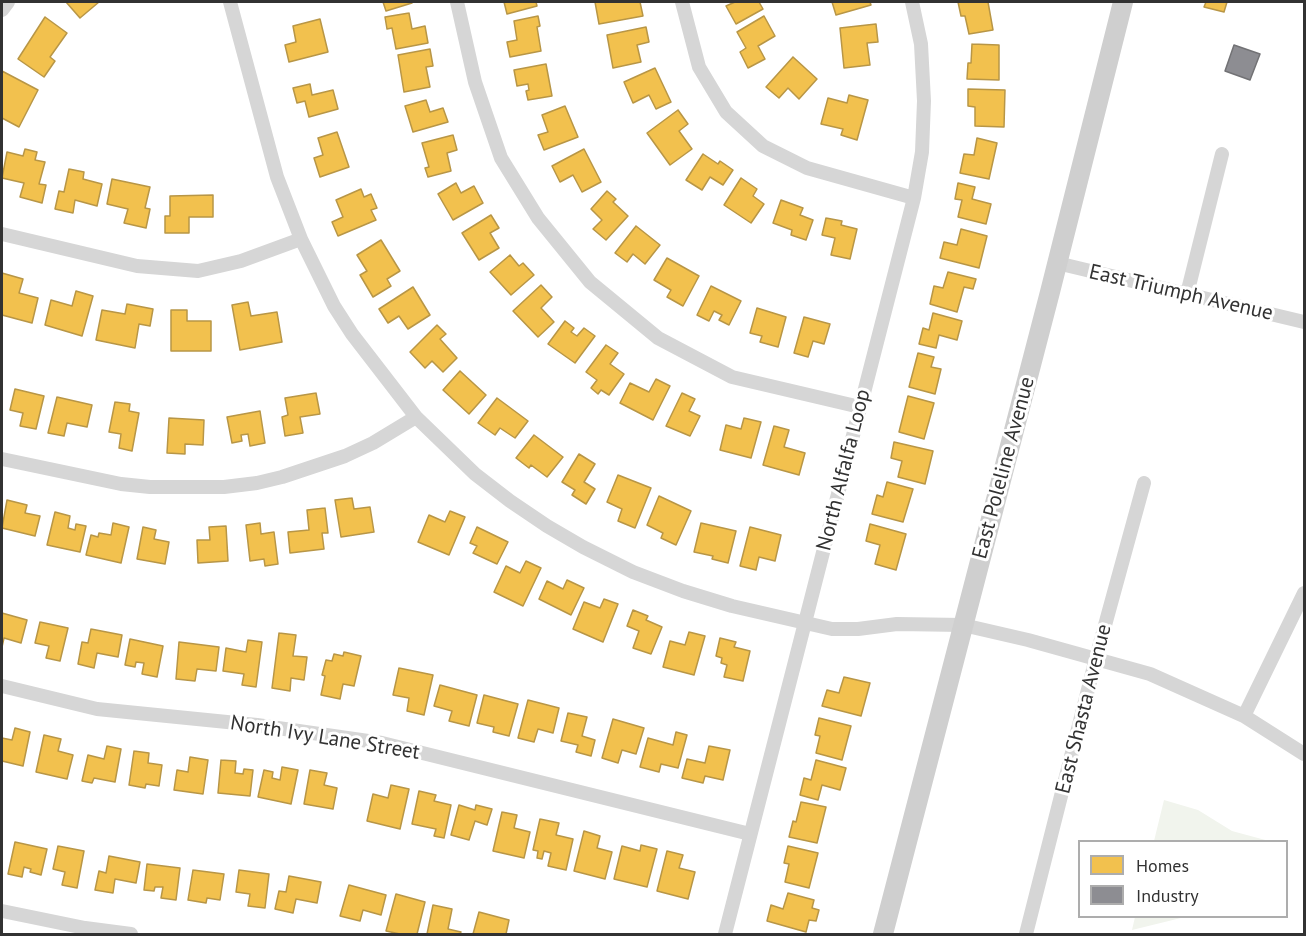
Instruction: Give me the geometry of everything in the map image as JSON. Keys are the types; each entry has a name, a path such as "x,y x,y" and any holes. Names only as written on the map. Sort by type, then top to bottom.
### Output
{"main road":[{"name":"East Poleline Avenue","path":"883,934 1123,2"}],"street":[{"path":"2,10 8,2"},
{"path":"230,2 277,177 301,239 334,306 365,351 416,417 475,474 510,501 583,547 633,572 683,591 732,606 832,629 858,629 897,624 963,625 1096,658 1150,674 1244,716 1305,754"},
{"path":"457,2 475,82 501,158 538,218 590,282 658,338 732,377 860,407"},
{"path":"682,2 699,67 726,112 763,146 807,168 914,198"},
{"name":"North Alfalfa Loop","path":"725,934 914,198 922,152 924,101 921,44 912,2"},
{"path":"1187,294 1222,154"},
{"path":"2,234 137,266 198,271 241,261 301,239"},
{"name":"East Triumph Avenue","path":"1057,264 1305,322"},
{"path":"2,459 121,484 150,487 224,487 282,477 345,456 373,443 416,417"},
{"name":"East Shasta Avenue","path":"1026,934 1096,658 1144,483"},
{"path":"1244,716 1305,593"},
{"name":"North Ivy Lane Street","path":"2,686 97,709 257,725 382,743 750,834"},
{"path":"2,911 85,928 131,934"}],"shaded area":[{"path":"1164,800 1198,810 1232,831 1265,840 1154,840"},
{"path":"1135,918 1181,918 1132,930"}],"building: Homes":[{"path":"66,2 99,2 80,18"},
{"path":"383,2 412,2 412,3 386,11"},
{"path":"504,2 536,2 537,6 507,14"},
{"path":"595,2 640,2 643,16 599,24"},
{"path":"735,2 759,2 763,9 736,24 726,6"},
{"path":"832,2 870,2 871,5 836,15"},
{"path":"958,2 988,2 993,30 969,34 965,16 961,16"},
{"path":"1206,2 1227,2 1224,12 1204,7"},
{"path":"409,13 412,29 425,26 428,43 396,49 392,28 387,29 385,17"},
{"path":"538,16 540,26 537,27 541,51 510,57 507,42 517,40 514,21"},
{"path":"764,16 775,36 758,46 765,59 748,68 740,52 746,48 737,32"},
{"path":"45,17 67,33 50,57 55,61 44,77 18,59"},
{"path":"320,19 328,52 289,62 285,45 296,42 293,26"},
{"path":"876,24 878,42 867,43 870,65 844,68 840,28"},
{"path":"646,27 649,42 637,45 641,62 613,68 607,35"},
{"path":"972,44 999,45 999,80 967,79"},
{"path":"430,49 433,66 426,67 430,87 404,92 398,55"},
{"path":"793,57 817,79 799,99 788,88 779,98 766,87"},
{"path":"546,64 552,96 528,100 526,91 529,90 528,84 517,86 514,70"},
{"path":"655,68 671,102 656,109 649,95 633,103 624,82"},
{"path":"2,71 38,90 19,127 2,118"},
{"path":"310,84 312,95 333,90 338,109 309,117 305,101 297,103 293,88"},
{"path":"968,89 1005,90 1004,127 975,126 975,107 968,106"},
{"path":"849,95 868,100 857,140 841,135 843,129 821,124 828,98 847,103"},
{"path":"426,100 430,112 443,108 448,122 413,132 405,106"},
{"path":"565,106 578,137 544,150 538,135 548,132 542,115"},
{"path":"678,110 688,124 679,131 692,149 670,165 647,133"},
{"path":"337,132 349,167 320,177 314,158 323,155 318,138"},
{"path":"453,135 457,150 447,153 451,171 428,177 425,168 429,167 422,143"},
{"path":"977,138 997,143 989,179 960,173 964,154 974,155"},
{"path":"25,149 37,152 35,160 45,162 39,184 46,185 42,203 20,197 24,183 2,178 7,152 23,156"},
{"path":"584,149 601,182 582,192 573,175 560,182 552,166"},
{"path":"703,154 718,164 720,161 733,170 723,185 710,177 702,190 686,180"},
{"path":"69,169 84,172 83,179 102,184 97,206 75,200 73,213 55,209 59,191 64,192"},
{"path":"741,178 757,189 753,196 764,204 751,223 724,205"},
{"path":"112,179 150,187 145,208 150,209 146,228 124,223 128,209 107,204"},
{"path":"456,183 461,193 474,186 483,203 453,220 438,194"},
{"path":"958,183 975,187 972,199 991,204 986,224 958,217 962,200 955,199"},
{"path":"361,189 364,197 371,194 377,208 371,210 376,220 338,236 332,222 343,217 336,200"},
{"path":"607,191 616,199 613,202 628,216 606,240 593,229 602,220 591,209"},
{"path":"213,195 213,217 189,217 189,233 165,233 165,216 170,216 170,196"},
{"path":"781,200 803,208 800,215 813,220 806,240 791,235 792,230 773,223"},
{"path":"491,215 499,228 490,233 499,248 479,260 462,233"},
{"path":"826,218 842,221 841,225 857,229 850,259 831,255 835,238 822,235"},
{"path":"636,226 660,245 645,264 633,254 627,262 615,253"},
{"path":"961,229 987,236 979,268 940,258 944,242 957,245"},
{"path":"381,240 400,271 387,279 391,286 373,297 360,275 367,271 357,255"},
{"path":"510,255 519,266 523,263 534,275 511,295 490,272"},
{"path":"667,258 699,276 683,306 667,297 671,290 654,280"},
{"path":"948,272 976,279 973,289 964,287 957,312 930,304 934,286 943,288"},
{"path":"2,273 23,279 19,293 38,298 32,323 2,315"},
{"path":"541,285 552,297 541,308 554,322 538,337 513,311"},
{"path":"711,286 741,301 729,325 719,320 722,315 714,311 709,321 697,315"},
{"path":"413,287 430,315 408,329 399,316 388,323 379,309"},
{"path":"76,291 93,296 82,336 45,325 51,300 72,306"},
{"path":"248,302 251,316 277,312 282,342 240,350 232,305"},
{"path":"127,304 153,309 150,326 139,324 135,348 96,340 102,310 125,314"},
{"path":"757,308 786,317 778,347 760,342 762,336 750,333"},
{"path":"171,310 187,310 187,321 211,321 211,351 171,351"},
{"path":"933,313 962,321 957,340 939,335 936,348 919,344 923,328 929,330"},
{"path":"804,317 830,324 824,344 813,341 808,357 794,353"},
{"path":"565,321 574,328 571,332 577,336 584,328 595,336 575,363 548,344"},
{"path":"437,325 446,334 440,339 457,358 443,372 432,361 425,368 410,352"},
{"path":"606,345 618,353 610,364 624,374 609,395 601,390 598,394 591,388 597,380 586,372"},
{"path":"918,353 934,357 931,367 941,369 935,394 909,387"},
{"path":"460,371 486,395 469,414 443,390"},
{"path":"656,379 670,386 653,420 620,403 630,383 649,392"},
{"path":"15,389 44,396 36,429 20,426 23,413 10,410"},
{"path":"316,393 320,414 300,417 303,433 285,436 282,417 288,415 285,398"},
{"path":"682,393 695,399 689,411 700,416 690,436 666,426"},
{"path":"908,396 934,403 924,439 899,432"},
{"path":"57,397 92,405 87,427 67,423 64,436 48,433"},
{"path":"497,398 528,421 515,438 500,428 495,435 478,423"},
{"path":"115,402 130,404 129,411 139,413 132,451 119,448 121,434 109,432"},
{"path":"260,411 265,443 250,446 248,434 241,435 242,441 232,443 227,417"},
{"path":"169,418 204,420 203,445 185,444 185,454 167,453"},
{"path":"744,418 761,422 751,458 720,450 726,425 741,429"},
{"path":"774,426 789,430 784,447 805,453 799,475 763,465"},
{"path":"534,435 563,457 547,477 531,465 529,468 516,458"},
{"path":"894,442 933,451 925,484 898,477 902,461 891,458"},
{"path":"579,454 595,464 584,482 595,489 586,504 572,495 575,490 562,482"},
{"path":"618,475 651,488 635,528 618,521 622,509 607,502"},
{"path":"887,482 913,489 903,522 872,514 877,495 883,497"},
{"path":"659,496 691,511 676,545 661,538 663,533 647,525"},
{"path":"352,498 354,509 370,507 374,532 341,537 335,500"},
{"path":"7,500 27,505 25,513 40,516 35,536 2,528"},
{"path":"325,508 328,533 322,533 324,549 290,553 288,532 309,530 307,510"},
{"path":"450,511 465,517 449,555 418,542 429,515 445,522"},
{"path":"55,512 70,516 68,528 75,530 76,524 86,526 80,552 47,545"},
{"path":"113,523 129,527 121,563 86,555 91,535 98,537 99,533 111,535"},
{"path":"260,523 261,534 274,532 278,564 265,566 264,559 250,561 246,525"},
{"path":"701,523 736,531 728,563 712,559 713,556 694,552"},
{"path":"870,524 906,534 896,570 875,564 880,545 866,541"},
{"path":"226,526 228,561 198,563 197,540 210,540 209,527"},
{"path":"143,527 156,530 154,539 169,542 165,564 137,559"},
{"path":"477,527 508,542 497,564 473,553 477,546 470,543"},
{"path":"750,527 781,535 775,561 759,557 756,570 740,566"},
{"path":"526,561 541,568 523,606 494,592 506,566 520,573"},
{"path":"567,580 584,588 571,615 539,599 547,581 563,589"},
{"path":"604,599 618,604 603,642 573,629 584,602 600,608"},
{"path":"633,610 648,616 646,620 662,627 651,654 633,648 639,631 627,626"},
{"path":"2,613 27,620 21,643 4,638 2,647"},
{"path":"40,622 68,628 60,661 46,658 49,646 35,643"},
{"path":"91,629 122,635 118,657 97,653 94,668 78,664 82,642 88,643"},
{"path":"689,632 705,636 694,675 663,667 670,641 685,645"},
{"path":"279,633 296,635 293,656 307,657 304,680 291,678 290,691 272,688"},
{"path":"720,638 736,642 734,647 750,651 743,681 724,677 727,665 721,663 722,658 716,656"},
{"path":"130,639 163,646 157,677 142,674 144,663 136,662 135,667 125,665"},
{"path":"248,640 262,642 256,687 242,685 244,674 223,671 226,648 246,652"},
{"path":"179,642 219,647 216,671 197,669 195,681 176,679"},
{"path":"344,652 361,656 354,686 343,684 340,699 321,695 325,676 322,675 326,660 332,661 334,654 343,656"},
{"path":"399,668 433,675 424,715 407,711 409,698 393,695"},
{"path":"844,677 870,683 861,716 822,706 827,690 839,693"},
{"path":"440,685 477,695 469,726 449,721 452,711 434,706"},
{"path":"484,695 518,704 509,736 493,732 494,727 477,723"},
{"path":"528,700 559,708 553,733 538,729 534,742 518,738"},
{"path":"568,713 587,717 582,736 595,740 591,756 576,752 578,745 561,741"},
{"path":"819,718 851,726 842,760 816,753 820,736 815,735"},
{"path":"613,719 644,728 636,754 622,750 618,763 602,758"},
{"path":"15,728 30,732 23,766 2,761 2,738 12,740"},
{"path":"676,732 687,735 678,768 661,764 659,772 640,767 648,738 673,745"},
{"path":"44,735 61,739 58,751 73,755 67,779 36,772"},
{"path":"107,746 121,749 115,782 94,778 92,783 82,781 88,755 104,759"},
{"path":"709,746 730,750 723,780 705,776 703,783 682,778 687,759 705,763"},
{"path":"134,751 149,753 148,763 162,765 159,786 146,784 145,788 129,785"},
{"path":"190,757 208,760 203,794 174,790 177,770 188,772"},
{"path":"221,760 236,761 235,773 243,774 244,769 253,770 250,796 218,793"},
{"path":"816,760 846,768 840,790 822,785 818,800 800,795 804,778 811,780"},
{"path":"282,767 298,770 291,804 258,797 264,770 273,772 272,778 280,780"},
{"path":"310,770 327,773 324,785 337,788 333,809 304,804"},
{"path":"391,785 409,789 400,829 367,821 373,794 388,798"},
{"path":"419,791 436,795 434,801 451,805 444,838 434,836 436,829 412,824"},
{"path":"801,802 826,807 817,843 789,837"},
{"path":"459,805 475,810 476,805 492,809 487,825 475,821 469,840 451,835"},
{"path":"502,812 517,815 514,828 530,832 524,858 493,851"},
{"path":"540,819 559,823 556,835 573,839 566,870 548,866 551,853 544,851 542,859 537,858 538,851 533,850"},
{"path":"584,831 600,836 597,848 612,852 605,879 574,871"},
{"path":"15,842 47,849 41,875 30,872 31,869 24,867 22,877 8,874"},
{"path":"641,845 657,849 647,887 614,879 622,846 640,851"},
{"path":"58,846 84,851 77,888 62,885 65,872 53,869"},
{"path":"788,846 818,853 809,888 785,882 789,864 784,863"},
{"path":"667,851 683,855 679,868 695,872 688,899 657,891"},
{"path":"109,856 140,862 136,883 115,879 113,893 95,890 99,871 106,873"},
{"path":"147,864 180,868 176,900 161,898 163,887 155,887 154,891 144,890"},
{"path":"193,870 224,874 220,900 207,898 206,903 188,900"},
{"path":"239,870 269,874 265,908 248,906 250,894 236,892"},
{"path":"289,876 321,882 317,903 296,899 293,913 275,909 279,891 286,892"},
{"path":"349,885 386,895 381,915 363,910 360,921 340,916"},
{"path":"788,893 814,900 812,908 819,910 816,921 809,920 806,932 767,921 771,905 783,909"},
{"path":"396,894 425,902 417,934 386,931"},
{"path":"433,905 452,909 448,929 461,932 460,934 427,934"},
{"path":"479,912 509,920 506,934 473,934"}],"building: Industry":[{"path":"1234,45 1260,54 1250,80 1225,71"}]}
